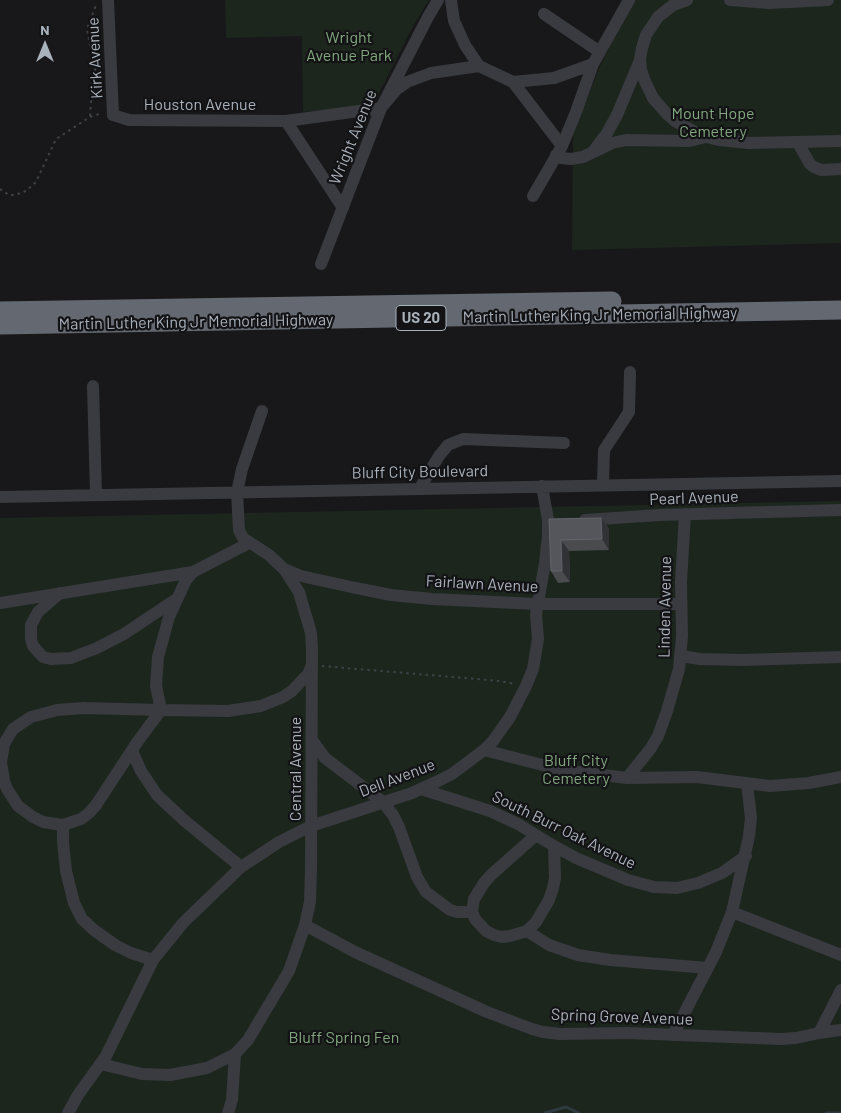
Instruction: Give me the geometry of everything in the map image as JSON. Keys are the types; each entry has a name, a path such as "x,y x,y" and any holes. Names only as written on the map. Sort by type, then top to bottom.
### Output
{"highway":[{"name":"Martin Luther King Jr Memorial Highway","path":"0,311 841,298"},
{"name":"Martin Luther King Jr Memorial Highway","path":"0,325 841,310"}],"street":[{"name":"Kirk Avenue","path":"108,0 110,114"},
{"name":"Wright Avenue","path":"321,264 381,108 438,0"},
{"path":"451,0 454,20 465,45 479,66 513,82 554,78 593,64"},
{"path":"533,196 559,151 576,112 593,64 629,0"},
{"path":"593,150 607,133 617,115 640,59 646,35 658,17 673,5 687,0"},
{"path":"730,0 769,3 828,0"},
{"path":"544,14 600,52"},
{"path":"640,59 641,70 652,98 675,121 706,137 733,142 798,143 841,141"},
{"path":"381,108 397,89 408,82 431,73 479,66"},
{"path":"513,82 559,151 561,158 571,159 582,156 612,143 626,140 689,140 706,137"},
{"name":"Houston Avenue","path":"110,114 129,120 286,121 381,108"},
{"path":"286,121 343,208"},
{"path":"798,143 810,164 814,167 821,170 841,169"},
{"path":"603,484 604,450 629,412 630,372"},
{"path":"93,386 96,495"},
{"path":"0,603 193,572 249,543 243,538 239,530 237,492 242,469 262,411"},
{"path":"420,488 439,456 448,446 463,439 564,444"},
{"name":"Bluff City Boulevard","path":"0,497 603,484 841,481"},
{"name":"Dell Avenue","path":"68,1113 101,1064 153,960 183,922 241,866 279,842 312,826 422,789 452,774 484,750 502,730 525,689 533,669 536,654 538,639 537,604 547,550 548,520 542,486"},
{"name":"Pearl Avenue","path":"548,520 568,521 623,516 841,510"},
{"name":"Linden Avenue","path":"627,778 651,748 663,726 681,656 682,547 685,514"},
{"name":"Central Avenue","path":"235,1054 248,1040 289,971 305,925 311,887 312,648 308,620 299,592 284,569 269,555 249,543"},
{"name":"Fairlawn Avenue","path":"284,569 323,581 391,595 471,602 681,604"},
{"path":"193,572 186,580 176,599 162,639 155,674 161,710 96,805 81,819 63,825 43,822 18,806 7,789 1,762 4,744 13,729 30,717 44,713 84,708 161,710 228,711 261,706 292,691 308,674 312,665"},
{"path":"60,593 38,612 31,625 33,646 44,657 51,659 71,658 97,648 124,634 176,599"},
{"path":"681,656 700,659 742,660 841,657"},
{"path":"312,740 324,758 383,802 393,815 421,886 426,892 450,910 472,912"},
{"path":"484,750 562,770 627,778 697,777 770,786 841,777"},
{"path":"132,751 141,771 157,795 185,821 241,866"},
{"path":"673,1035 720,943 732,912 746,856 751,818 747,783"},
{"name":"South Burr Oak Avenue","path":"422,789 506,817 554,846 628,880 664,888 688,886 711,879 746,856"},
{"path":"63,825 63,849 66,871 74,903 82,919 115,945 131,953 153,960"},
{"path":"536,835 484,883 472,903 472,912 479,926 494,935 502,937 527,930 536,922 551,894 555,878 554,846"},
{"path":"732,912 841,954"},
{"name":"Spring Grove Avenue","path":"305,925 355,952 487,1012 532,1029 560,1034 628,1033 781,1039 841,1030"},
{"path":"527,930 549,945 578,955 610,960 708,968"},
{"path":"818,1033 841,990"},
{"path":"101,1064 142,1074 170,1075 207,1068 235,1054"},
{"path":"228,1113 232,1100 235,1054"}],"path":[{"path":"90,117 96,59 90,45 87,29 96,0"},
{"path":"0,189 15,195 32,187 56,139 90,117 110,114"},
{"path":"312,665 500,681 525,689"}],"green space":[{"name":"Wright Avenue Park","path":"225,0 429,0 412,28 378,95 374,99 352,108 303,112 302,36 226,38"},
{"name":"Mount Hope Cemetery","path":"634,0 841,0 841,243 572,250 573,134 600,66"},
{"name":"Bluff City Cemetery","path":"841,501 841,1113 0,1113 0,518"}],"building":[{"path":"601,518 602,539 561,540 562,571 551,571 549,519"}],"waterway":[{"path":"545,1113 566,1107 579,1113"},
{"path":"826,1113 841,1113"}],"park label":[{"name":"Bluff Spring Fen","path":"344,1038"}]}
